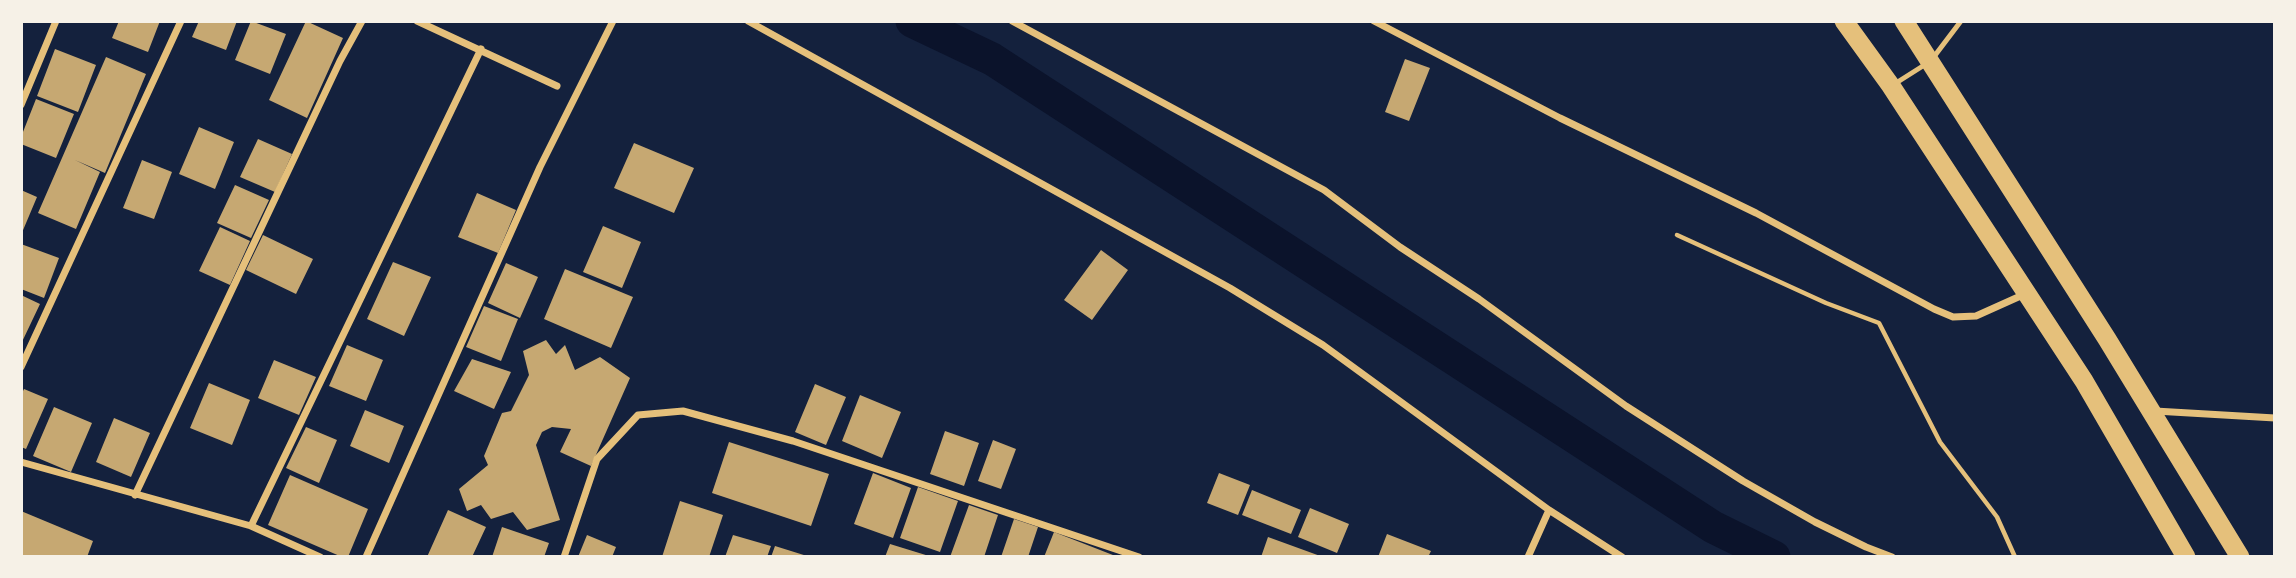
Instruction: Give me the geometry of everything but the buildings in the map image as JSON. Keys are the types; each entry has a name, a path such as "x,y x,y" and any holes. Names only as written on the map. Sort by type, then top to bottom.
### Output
{"highway":[{"path":"1844,21 1891,86 2028,292 2084,381 2186,557"},
{"path":"1904,21 2151,410 2240,557"}],"street":[{"path":"21,105 56,21"},
{"path":"21,367 181,21"},
{"path":"135,495 340,61 362,21"},
{"path":"417,21 556,86"},
{"path":"366,557 540,167 613,21"},
{"path":"748,21 1230,288 1323,345 1549,510 1622,557"},
{"path":"1012,21 1324,190 1400,247 1479,299 1626,406 1743,481 1815,522 1866,548 1892,557"},
{"path":"1374,21 1560,118 1756,213 1953,317 1976,316 2028,292"},
{"path":"251,526 481,50"},
{"path":"2151,410 2275,418"},
{"path":"564,557 597,459 638,415 682,411 793,441 1139,557"},
{"path":"21,462 251,526 320,557"},
{"path":"1528,557 1549,510"}],"lane":[{"path":"1891,86 1930,62 1961,21"}],"path":[{"path":"1676,235 1826,303 1879,323 1940,442 1997,517 2015,557"}],"waterway":[{"path":"912,21 992,59 1713,527 1774,557"}]}
